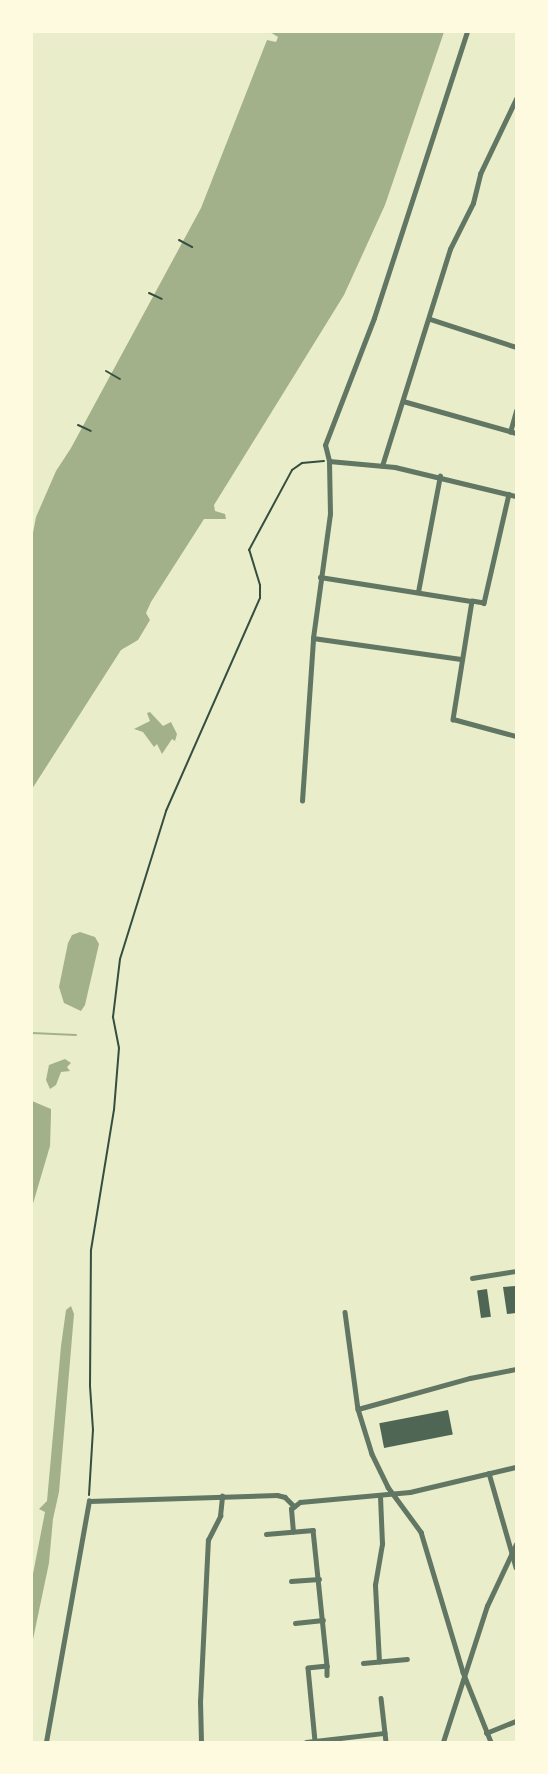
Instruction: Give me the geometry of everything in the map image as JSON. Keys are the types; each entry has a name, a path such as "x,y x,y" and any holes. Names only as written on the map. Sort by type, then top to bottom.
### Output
{"street":[{"path":"302,801 313,638 330,514 329,461 325,445 374,318 467,32"},
{"path":"382,466 450,249 473,203 480,174 516,99"},
{"path":"430,319 516,347"},
{"path":"403,401 513,433 516,411"},
{"path":"329,461 382,466 440,476 516,496"},
{"path":"418,592 440,476"},
{"path":"320,577 484,603 509,494"},
{"path":"472,601 453,719 516,735"},
{"path":"313,638 461,659"},
{"path":"472,1278 516,1271"},
{"path":"345,1312 358,1409 372,1454 393,1494 421,1532 465,1678 491,1742"},
{"path":"358,1409 516,1369"},
{"path":"293,1532 291,1514 294,1506 300,1502 393,1494 516,1467"},
{"path":"489,1473 516,1567"},
{"path":"46,1742 89,1501 282,1495 294,1506"},
{"path":"201,1742 200,1702 208,1540 220,1516 222,1496"},
{"path":"379,1662 375,1585 382,1544 380,1496"},
{"path":"266,1534 313,1530 327,1675"},
{"path":"443,1742 487,1606 516,1544"},
{"path":"291,1581 319,1579"},
{"path":"295,1623 323,1620"},
{"path":"363,1663 407,1659"},
{"path":"315,1741 308,1668 327,1666"},
{"path":"381,1698 386,1742"},
{"path":"486,1732 516,1721"},
{"path":"306,1742 384,1734"}],"path":[{"path":"179,240 192,247"},
{"path":"149,293 162,299"},
{"path":"106,371 120,379"},
{"path":"78,425 91,431"},
{"path":"89,1501 93,1430 90,1386 91,1250 114,1110 119,1048 113,1017 120,959 166,810 260,598 260,584 249,550 292,470 302,463 329,461"}],"shaded area":[{"path":"270,32 444,32 385,205 344,295 214,505 215,511 225,514 226,519 204,519 151,602 146,613 150,620 138,640 121,650 32,789 32,538 36,517 56,471 201,208 267,40 276,42 278,37"},
{"path":"150,712 163,726 171,722 177,734 175,741 172,739 162,754 157,744 154,747 143,732 134,729 150,721 147,713"},
{"path":"80,932 95,937 99,944 85,1005 81,1011 64,1003 59,987 68,943 72,935"},
{"path":"65,1059 71,1063 67,1067 70,1071 61,1072 56,1085 50,1089 46,1080 49,1065"},
{"path":"32,1101 51,1109 51,1115 50,1146 32,1207"},
{"path":"71,1306 74,1314 59,1492 53,1519 49,1563 32,1644 32,1579 45,1512 39,1509 47,1501 61,1346 66,1310"}],"building":[{"path":"516,1286 516,1313 507,1314 503,1287"},
{"path":"487,1289 491,1317 481,1318 477,1290"},
{"path":"448,1410 453,1435 384,1448 379,1423"}],"waterway":[{"path":"32,1033 76,1035"}]}
